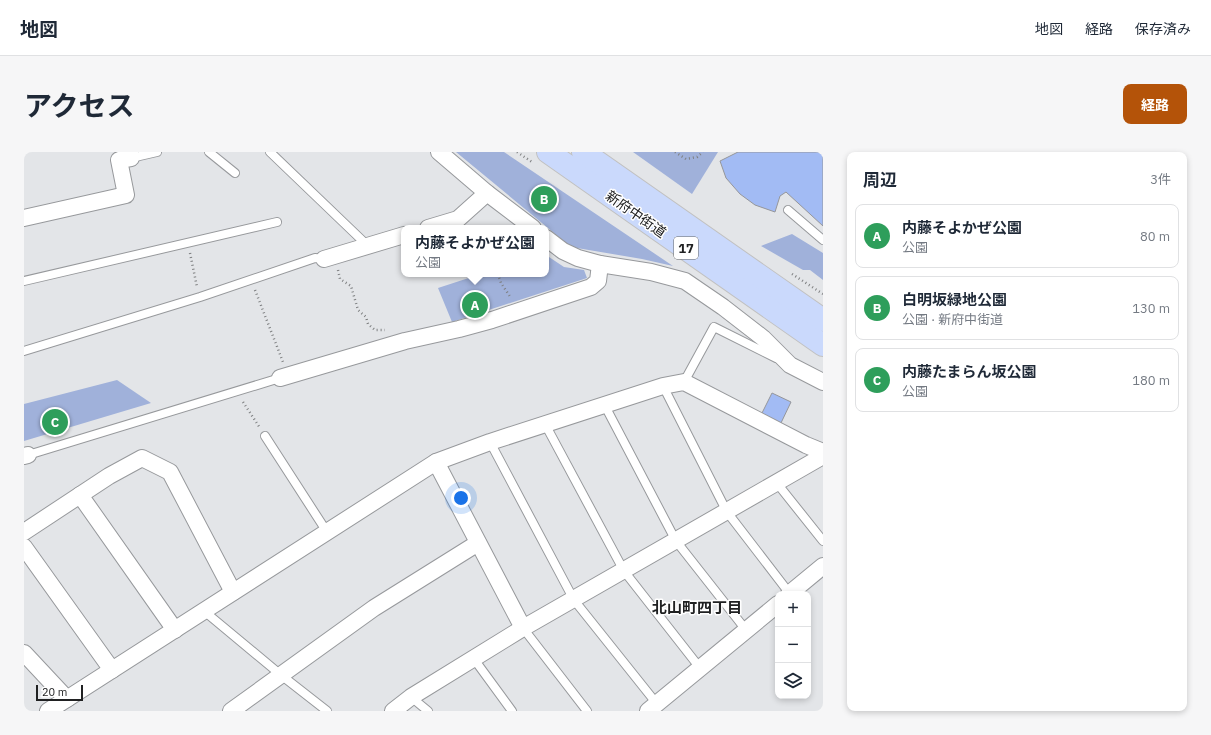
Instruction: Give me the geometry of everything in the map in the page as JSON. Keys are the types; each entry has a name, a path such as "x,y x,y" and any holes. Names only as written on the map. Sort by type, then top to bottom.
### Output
{"main road":[{"name":"新府中街道","path":"548,152 823,344"},
{"name":"新府中街道","path":"583,152 823,320"}],"street":[{"path":"439,152 487,193 529,225"},
{"path":"24,218 126,195 119,160 130,155"},
{"path":"438,225 458,219 487,193"},
{"path":"329,258 401,236"},
{"path":"549,240 563,251 578,258 600,264 651,272 685,281 723,306 746,324 763,338 790,365 823,382"},
{"path":"284,376 405,341 492,320 518,310 591,287 598,281 600,264"},
{"path":"48,711 436,462 490,442 604,404 663,386 684,382 806,445 823,452"},
{"path":"393,711 411,697 523,628 823,456"},
{"path":"24,532 109,476 142,458 170,472 233,592"},
{"path":"436,462 523,628"},
{"path":"80,496 175,630"},
{"path":"231,711 374,608 478,544"},
{"path":"24,547 112,670"},
{"path":"794,591 823,566"},
{"path":"653,708 775,606"},
{"path":"24,653 67,699"}],"lane":[{"path":"130,155 157,152"},
{"path":"209,152 235,173"},
{"path":"270,152 368,246"},
{"path":"788,210 823,240"},
{"path":"24,281 277,222"},
{"path":"24,351 200,297 315,258 329,258"},
{"path":"684,382 714,327 790,365"},
{"path":"26,455 236,392 284,376"},
{"path":"663,386 727,512 788,591"},
{"path":"604,404 676,541 746,630"},
{"path":"545,424 624,571 700,668"},
{"path":"266,436 327,532"},
{"path":"490,442 574,600 653,708"},
{"path":"776,482 823,541"},
{"path":"204,611 327,711"},
{"path":"523,628 587,711"},
{"path":"474,659 512,711"},
{"path":"411,697 428,711"}],"path":[{"path":"675,152 686,159 697,157 703,152"},
{"path":"188,243 200,297"},
{"path":"329,258 340,279 351,286 358,310 366,317 368,324 375,330 401,330 405,341"},
{"path":"499,277 501,283 518,310"},
{"path":"252,280 284,376"},
{"path":"236,392 266,436"}],"shaded area":[{"path":"456,152 504,152 673,266 642,259 571,247 549,229 549,225 544,225"},
{"path":"633,152 718,152 692,194"},
{"path":"792,234 823,253 823,280 810,270 803,270 761,246"},
{"path":"549,257 564,267 584,270 587,278 452,322 438,288 472,277 549,277"},
{"path":"117,380 151,403 24,441 24,404"}],"building":[{"path":"738,152 823,152 823,226 786,192 780,196 775,212 755,205 740,194 726,178 720,161"},
{"path":"772,393 791,402 780,425 761,415"}],"place":[{"name":"白明坂緑地公園","path":"544,199"},
{"name":"内藤そよかぜ公園","path":"475,305"},
{"name":"内藤たまらん坂公園","path":"55,422"}],"district":[{"name":"北山町四丁目","path":"697,607"}]}
